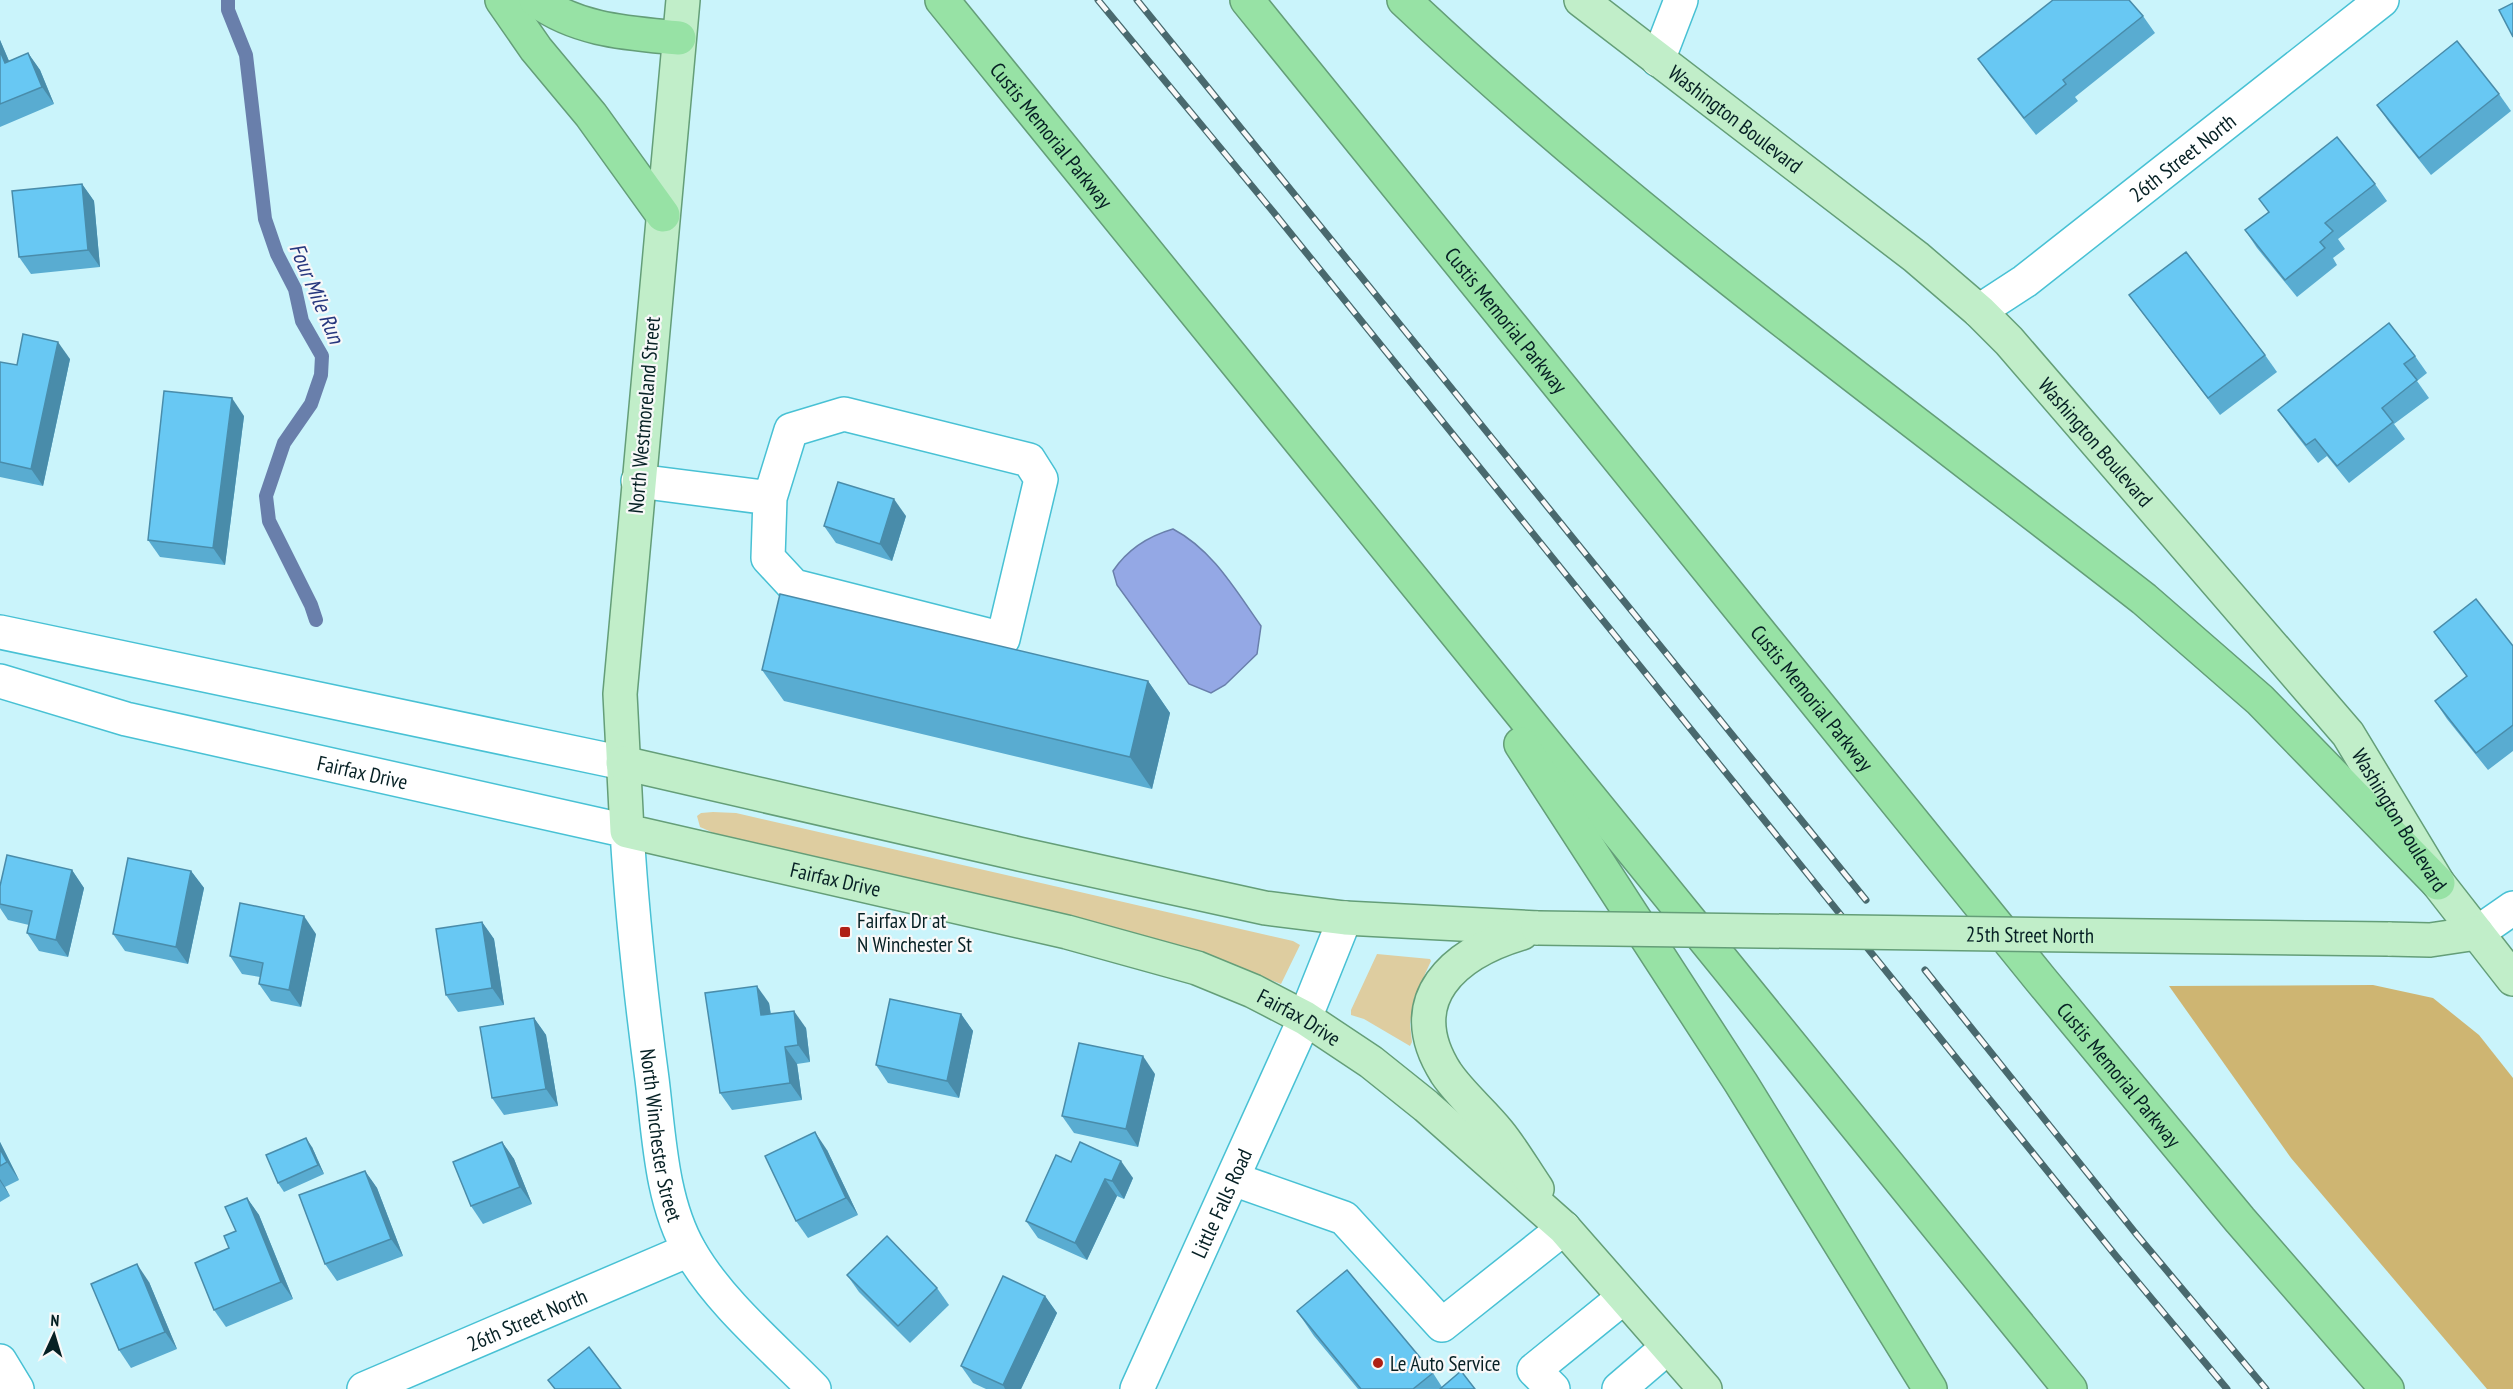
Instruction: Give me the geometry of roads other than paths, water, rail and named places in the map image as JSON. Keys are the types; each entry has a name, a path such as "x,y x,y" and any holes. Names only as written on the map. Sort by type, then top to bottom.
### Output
{"highway":[{"path":"502,0 536,49 591,115 663,215"},
{"path":"536,0 564,17 588,26 679,38"},
{"name":"Custis Memorial Parkway","path":"942,0 1428,602 2070,1389"},
{"name":"Custis Memorial Parkway","path":"1246,0 2041,980 2240,1220 2387,1389"},
{"path":"1404,0 1578,155 1696,252 2136,593 2203,648 2260,700 2438,883"},
{"path":"1428,602 1741,1083 1930,1389"}],"main road":[{"name":"North Westmoreland Street","path":"627,831 620,694 683,0"},
{"name":"Washington Boulevard","path":"1581,0 1885,232 1979,311 2042,377 2348,734 2438,883 2513,979"},
{"path":"623,763 1265,908 1345,918 1538,928"},
{"name":"Fairfax Drive","path":"627,831 1078,935 1197,968 1253,991 1305,1018 1371,1062 1426,1106 1564,1228 1705,1389"},
{"path":"1538,928 1498,940 1480,949 1448,972 1436,989 1432,1002 1430,1029 1436,1054 1448,1076 1499,1133 1564,1228"},
{"name":"25th Street North","path":"1538,928 2430,940 2477,933"}],"street":[{"path":"1658,60 1682,0"},
{"name":"26th Street North","path":"1979,311 2025,281 2382,0"},
{"path":"844,414 1029,460 1041,479 1003,639 794,586 768,558 770,498 791,430 844,414"},
{"path":"638,481 770,498"},
{"path":"0,632 623,763"},
{"name":"Fairfax Drive","path":"0,681 126,719 627,831"},
{"name":"North Winchester Street","path":"627,831 635,949 660,1144 666,1183 675,1215 689,1250 732,1306 814,1389"},
{"name":"25th Street North","path":"2477,933 2513,908"},
{"path":"1305,1018 1345,918"},
{"name":"Little Falls Road","path":"1137,1389 1305,1018"},
{"path":"1233,1179 1344,1218 1442,1325 1564,1228"},
{"name":"26th Street North","path":"364,1389 689,1250"},
{"path":"1553,1389 1534,1370 1624,1297"},
{"path":"1619,1389 1668,1347"},
{"path":"0,1361 17,1389"}],"water":[{"path":"1173,529 1200,548 1223,572 1261,626 1257,654 1225,685 1211,693 1189,684 1117,585 1113,571 1139,545"}],"waterway":[{"name":"Four Mile Run","path":"228,0 228,10 246,55 265,219 277,254 295,289 302,321 322,356 321,375 311,404 284,443 266,496 269,521 311,605 316,620"}],"railway":[{"path":"1098,0 1275,214 2116,1256 2227,1389"},
{"path":"1137,0 1866,900"},
{"path":"1925,970 2137,1235 2266,1389"}],"place":[{"name":"Fairfax Dr at N Winchester St","path":"845,932"},
{"name":"Le Auto Service","path":"1378,1363"}]}
